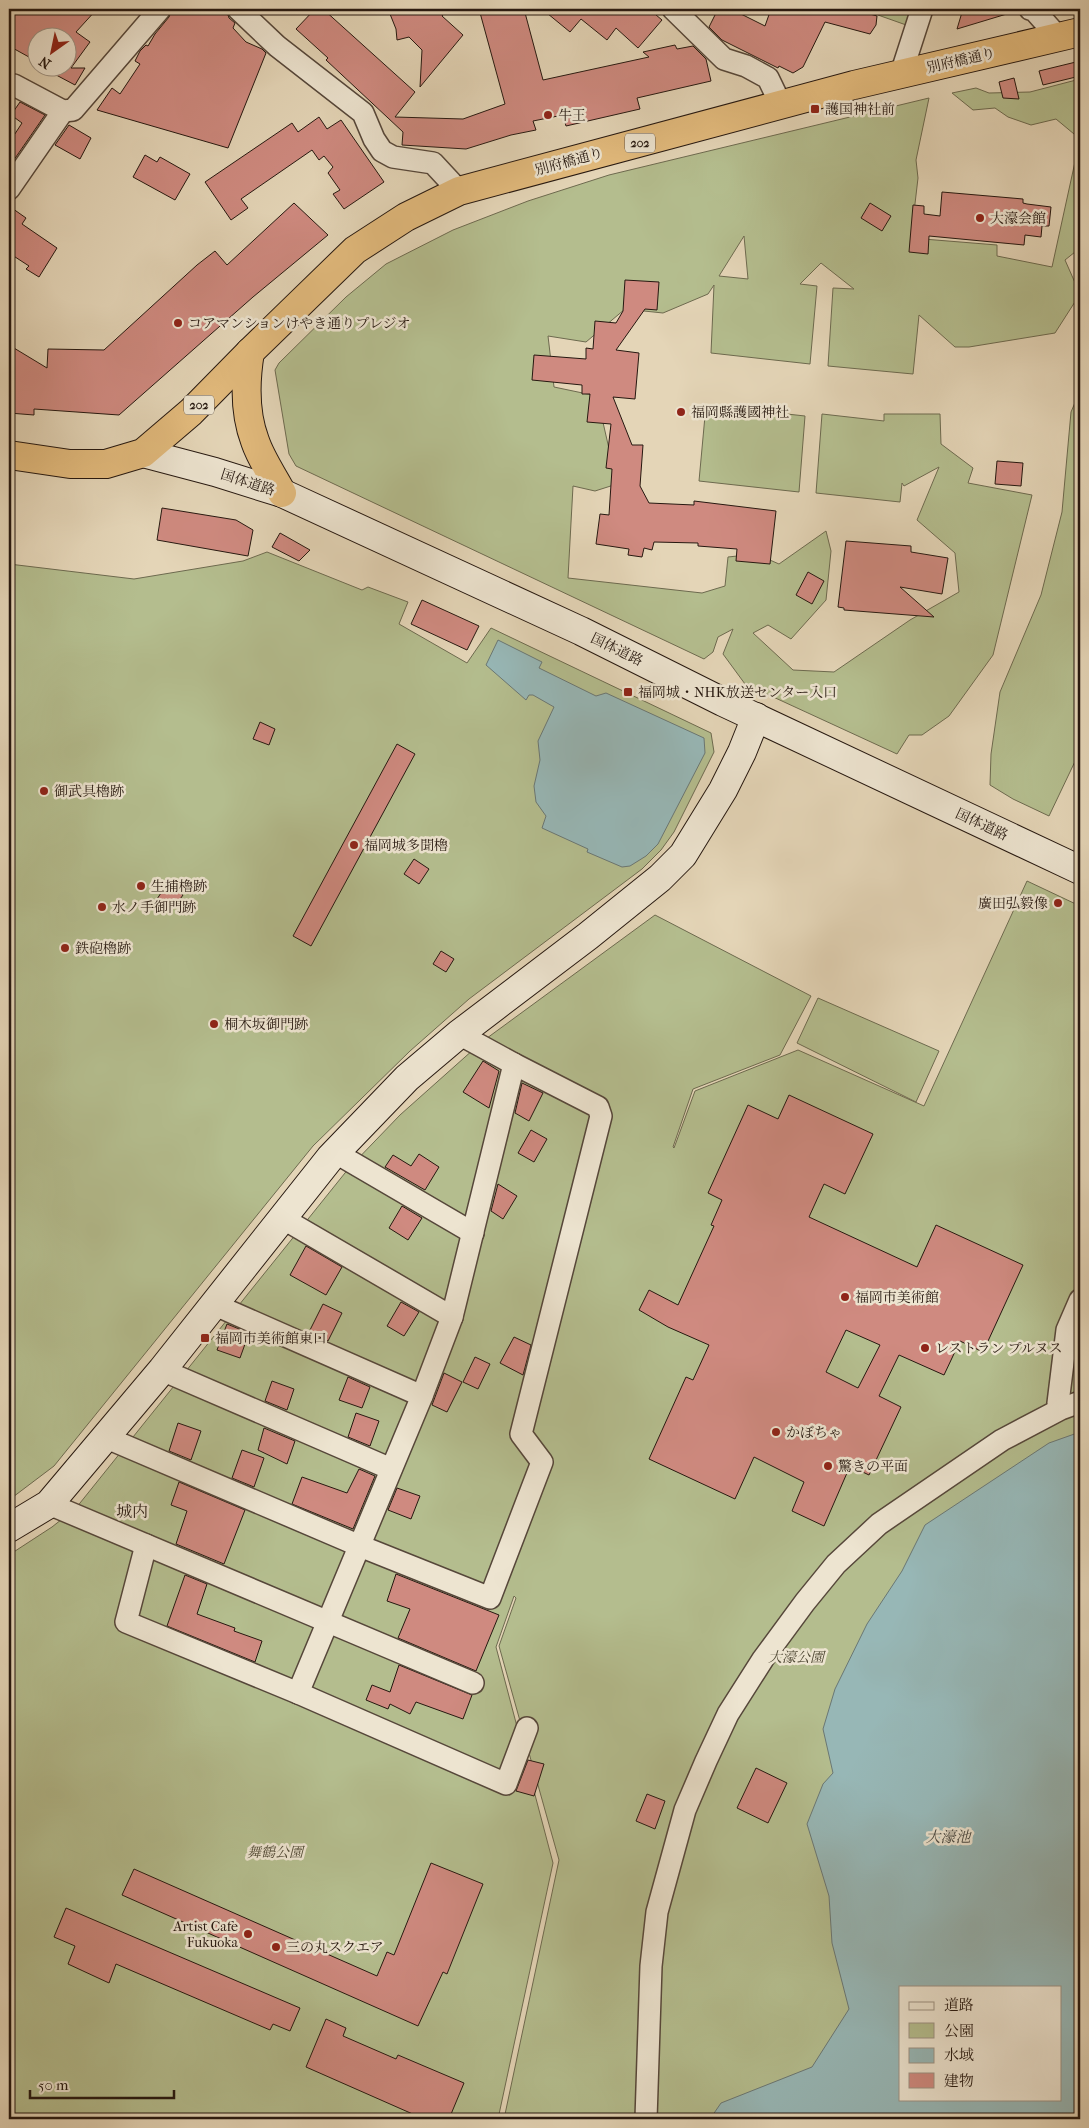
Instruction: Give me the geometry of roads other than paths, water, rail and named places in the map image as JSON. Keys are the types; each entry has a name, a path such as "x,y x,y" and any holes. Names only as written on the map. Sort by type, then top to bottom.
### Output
{"highway":[{"name":"別府橋通り","path":"143,453 191,412 355,250 406,217 459,191 901,74 1069,35"},
{"path":"250,352 245,378 248,414 255,441 282,493"},
{"name":"202","path":"9,455 70,464 106,464 143,453"}],"street":[{"path":"9,88 14,85 63,111 73,110 160,9"},
{"path":"238,9 277,46 363,112 374,139 382,151 393,157 433,163 459,191"},
{"path":"673,9 724,59 746,66 768,78 781,105"},
{"path":"901,74 922,9"},
{"path":"1030,9 1069,35"},
{"path":"9,189 63,111"},
{"name":"国体道路","path":"143,453 216,472 282,493 581,631 756,717 1080,870"},
{"path":"9,1528 49,1504 162,1370 336,1153 407,1078 459,1034 588,936 660,878 683,854 723,790 742,752 756,717"},
{"path":"106,1438 360,1546 490,1598 542,1462 521,1434 601,1116 598,1107 459,1034"},
{"path":"298,1693 422,1396 452,1317 514,1064"},
{"path":"336,1153 473,1233"},
{"path":"282,1218 452,1317"},
{"path":"1058,1403 1068,1330 1080,1300"},
{"path":"213,1304 422,1396"},
{"path":"162,1370 391,1469"},
{"path":"646,2119 651,1966 657,1912 685,1810 728,1714 763,1659 805,1602 836,1564 879,1524 1002,1440 1061,1408 1080,1402"},
{"path":"49,1504 473,1683"},
{"path":"146,1545 126,1622 298,1693 506,1784 527,1728"}],"water":[{"path":"498,640 542,662 539,668 596,696 606,693 704,738 705,753 658,844 646,856 630,866 622,867 587,852 588,849 542,828 546,816 536,802 534,786 540,760 538,741 554,707 533,695 529,695 526,700 486,665"},
{"name":"大濠池","path":"1080,1432 1080,2119 710,2119 721,2103 812,2067 849,2009 832,1943 829,1896 807,1824 823,1784 833,1773 823,1729 835,1689 867,1624 902,1571 925,1525 1049,1443"}],"place":[{"name":"護国神社前","path":"815,109"},
{"name":"牛王","path":"548,115"},
{"name":"大濠会館","path":"980,218"},
{"name":"コアマンションけやき通りプレジオ","path":"178,323"},
{"name":"福岡縣護國神社","path":"681,412"},
{"name":"福岡城・NHK放送センター入口","path":"628,692"},
{"name":"御武具櫓跡","path":"44,791"},
{"name":"福岡城多聞櫓","path":"354,845"},
{"name":"生捕櫓跡","path":"141,886"},
{"name":"廣田弘毅像","path":"1058,903"},
{"name":"水ノ手御門跡","path":"102,907"},
{"name":"鉄砲櫓跡","path":"65,948"},
{"name":"桐木坂御門跡","path":"214,1024"},
{"name":"福岡市美術館","path":"845,1297"},
{"name":"福岡市美術館東口","path":"205,1338"},
{"name":"レストラン プルヌス","path":"925,1348"},
{"name":"かぼちゃ","path":"776,1432"},
{"name":"驚きの平面","path":"828,1466"},
{"name":"Artist Cafe Fukuoka","path":"248,1934"},
{"name":"三の丸スクエア","path":"276,1947"}],"district":[{"name":"城内","path":"132,1511"}],"park label":[{"name":"大濠公園","path":"796,1657"},
{"name":"舞鶴公園","path":"275,1852"}]}
